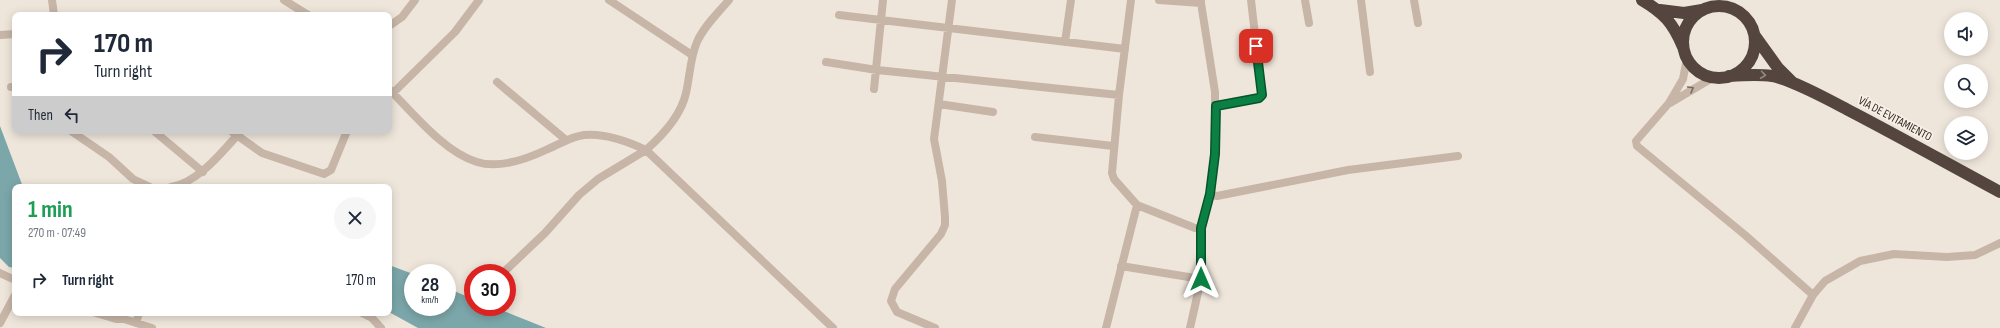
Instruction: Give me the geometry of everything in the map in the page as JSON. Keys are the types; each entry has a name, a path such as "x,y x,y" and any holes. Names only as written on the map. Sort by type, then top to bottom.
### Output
{"highway":[{"path":"1642,0 1660,10 1684,13 1719,6 1737,11 1746,19 1754,35 1755,47 1751,59 1743,68 1729,76 1714,78 1696,69 1686,54 1672,25 1660,10"},
{"path":"1686,54 1684,38 1688,26 1696,15 1707,9"},
{"name":"VÍA DE EVITAMIENTO","path":"1754,35 1778,68 1796,86"},
{"name":"VÍA DE EVITAMIENTO","path":"1729,76 1756,74 1774,77 1827,99 2000,192"}],"street":[{"path":"52,0 54,12"},
{"path":"284,0 303,12"},
{"path":"392,24 402,17 415,0"},
{"path":"392,90 455,32 479,0"},
{"path":"609,0 692,55"},
{"path":"513,264 545,233 578,195 598,179 646,150 670,125 680,109 686,95 692,55 698,40 729,0"},
{"path":"874,89 883,0"},
{"path":"935,328 897,312 892,301 894,289 941,234 945,225 942,181 934,139 952,0"},
{"path":"1065,42 1071,0"},
{"path":"1131,0 1119,95 1114,146 1113,176 1137,205 1195,228 1201,228"},
{"path":"1159,0 1201,1 1216,106 1215,154 1210,194 1201,228 1201,279 1190,328"},
{"path":"1216,106 1259,98 1262,95 1251,0"},
{"path":"1305,0 1309,23"},
{"path":"1361,0 1370,72"},
{"path":"1414,0 1418,23"},
{"path":"839,15 1125,49"},
{"path":"0,36 12,34"},
{"path":"1686,54 1683,79 1669,103 1637,140 1637,146 1745,235 1813,296"},
{"path":"826,62 942,78 1119,95"},
{"path":"1669,103 1714,78"},
{"path":"497,82 566,140"},
{"path":"392,92 421,123 441,140 478,162 503,163 520,160 566,140 584,135 601,136 619,140 646,150 833,328"},
{"path":"939,104 993,112"},
{"path":"75,134 108,157 133,179 144,184"},
{"path":"158,134 203,172"},
{"path":"184,184 203,172 234,134"},
{"path":"238,134 262,153 324,174 331,170 346,134"},
{"path":"1035,137 1114,146"},
{"path":"1210,194 1217,196 1348,170 1458,156"},
{"path":"1106,328 1137,205"},
{"path":"1795,328 1813,296 1824,281 1860,261 1894,254 1947,257 1975,255 2000,243"},
{"path":"1121,266 1201,279"},
{"path":"0,273 12,279"},
{"path":"1,319 12,300"},
{"path":"108,316 152,328"},
{"path":"136,323 138,316"},
{"path":"368,316 372,318 381,328"}],"water":[{"path":"0,126 22,184 12,184 12,268 9,267 0,258"},
{"path":"392,266 404,271 404,316 456,316 456,292 464,295 464,316 516,316 546,328 418,328 392,314"}],"route":[{"path":"1201,279 1201,228 1210,194 1215,154 1216,106 1259,98 1262,95 1256,46"}]}
